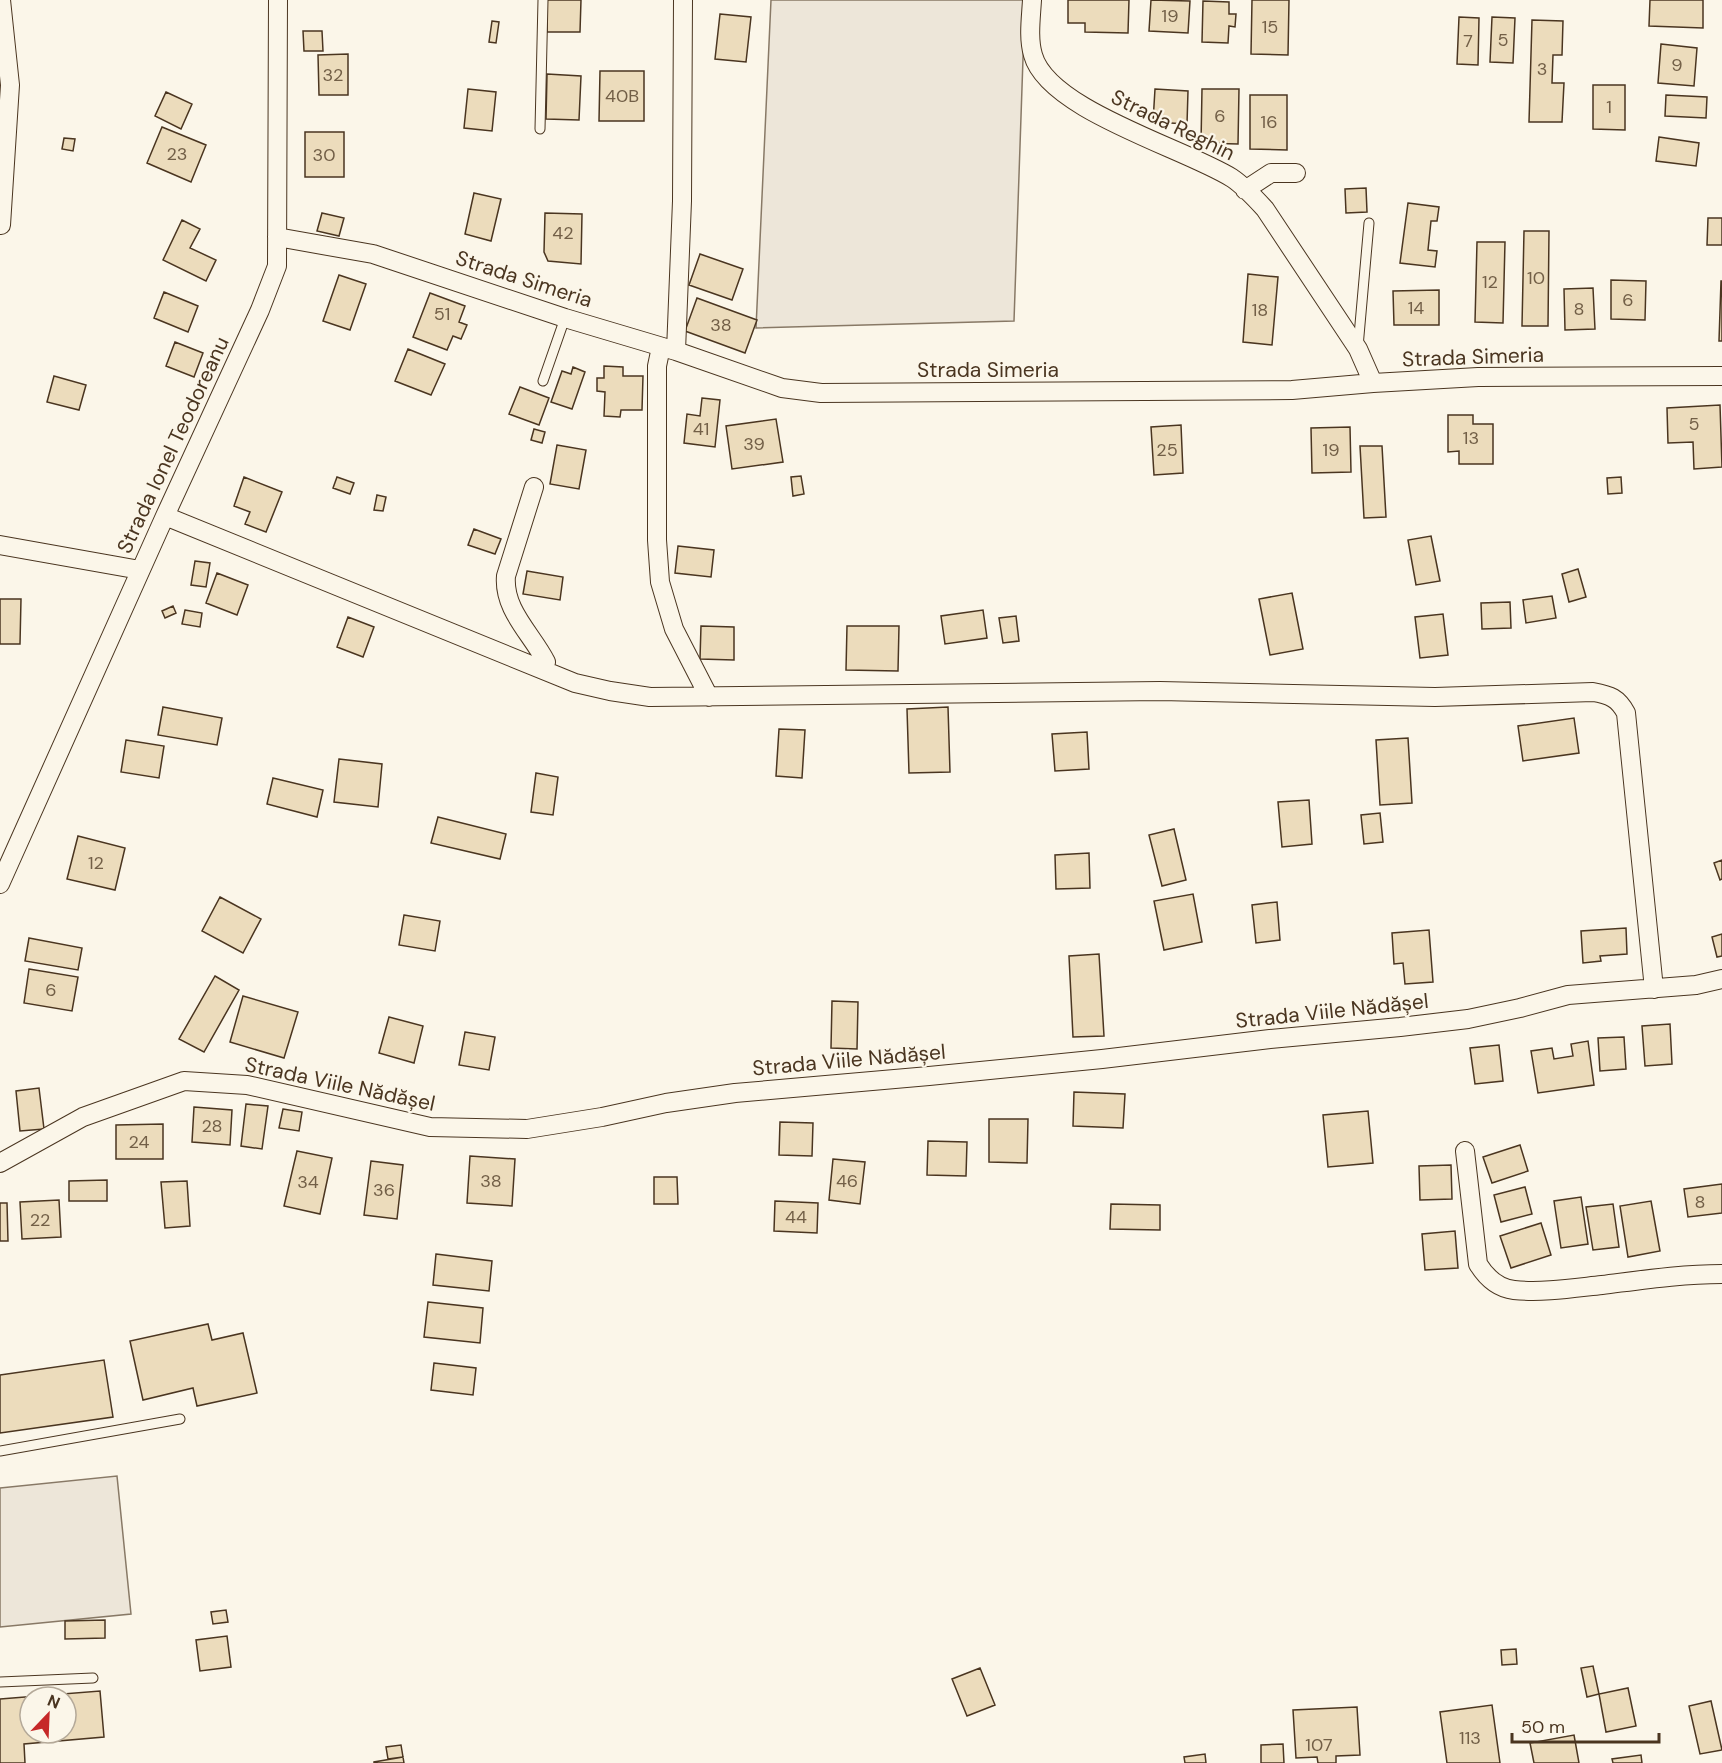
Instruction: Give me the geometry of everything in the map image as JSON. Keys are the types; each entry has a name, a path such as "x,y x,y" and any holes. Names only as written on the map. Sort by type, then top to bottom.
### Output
{"street":[{"path":"1,0 10,85 4,136 2,225"},
{"name":"Strada Ionel Teodoreanu","path":"0,884 140,570 260,310 277,266 278,0"},
{"path":"683,0 682,201 669,349 657,366 657,540 660,582 674,629 710,697"},
{"name":"Strada Reghin","path":"1032,0 1030,39 1033,56 1041,72 1054,85 1095,112 1212,167 1233,179 1245,190 1265,209 1358,349 1373,383"},
{"path":"1245,190 1271,172 1296,173"},
{"name":"Strada Simeria","path":"277,237 373,254 565,318 669,349 782,388 820,393 1292,390 1478,378 1722,376"},
{"path":"534,487 506,576 505,590 520,621 546,662 544,670"},
{"path":"165,516 575,683 650,697 1160,692 1435,697 1593,692 1611,695 1621,703 1626,713 1654,988"},
{"path":"0,545 140,570"},
{"name":"Strada Viile Nădășel","path":"0,1163 83,1117 184,1081 247,1084 430,1127 527,1129 602,1117 666,1102 735,1093 929,1076 1400,1027 1468,1019 1568,995 1696,985 1722,979"},
{"path":"1465,1151 1478,1264 1486,1277 1500,1285 1513,1290 1567,1289 1687,1274 1722,1274"}],"lane":[{"path":"540,129 543,0"},
{"path":"1358,349 1369,223"},
{"path":"543,381 565,318"},
{"path":"0,1451 180,1419"},
{"path":"0,1682 93,1678"}],"shaded area":[{"path":"771,0 1025,0 1014,321 756,328"},
{"path":"117,1476 131,1614 0,1627 0,1488"}],"building":[{"path":"547,0 581,0 580,32 547,32"},
{"path":"1068,0 1129,0 1128,33 1085,32 1085,23 1068,23"},
{"path":"1151,0 1190,1 1188,33 1149,31"},
{"path":"1252,0 1289,0 1288,55 1251,54"},
{"path":"1650,0 1703,0 1703,28 1649,26"},
{"path":"1203,1 1229,2 1229,14 1236,14 1235,27 1229,26 1228,43 1202,42"},
{"path":"720,14 751,17 746,62 715,59"},
{"path":"1459,17 1479,18 1478,65 1457,64"},
{"path":"1492,17 1515,18 1513,63 1490,62"},
{"path":"1532,20 1563,21 1562,55 1553,55 1552,83 1564,83 1562,122 1529,122"},
{"path":"492,21 499,22 496,43 489,42"},
{"path":"303,31 322,31 323,51 304,51"},
{"path":"1661,44 1697,48 1694,86 1658,83"},
{"path":"348,54 348,95 319,95 318,55"},
{"path":"600,71 644,71 644,121 599,121"},
{"path":"547,74 581,76 579,120 546,119"},
{"path":"1593,85 1625,85 1625,130 1593,129"},
{"path":"468,89 496,92 492,131 464,128"},
{"path":"1155,89 1188,91 1187,124 1153,122"},
{"path":"1202,89 1239,89 1238,144 1201,143"},
{"path":"166,92 192,104 181,129 155,116"},
{"path":"1250,95 1287,95 1287,150 1250,149"},
{"path":"1666,95 1707,97 1706,118 1665,116"},
{"path":"162,127 206,145 191,182 147,163"},
{"path":"305,132 344,132 344,177 305,177"},
{"path":"1659,137 1699,143 1696,166 1656,161"},
{"path":"64,138 75,139 73,151 62,149"},
{"path":"1366,188 1367,212 1346,213 1345,189"},
{"path":"474,193 501,199 491,241 465,234"},
{"path":"1408,203 1439,207 1437,221 1431,221 1428,250 1437,251 1435,267 1400,263"},
{"path":"322,213 344,218 339,236 317,231"},
{"path":"545,213 582,214 581,264 548,261 544,252"},
{"path":"1708,218 1722,218 1722,245 1707,245"},
{"path":"182,220 200,229 190,248 216,260 206,281 163,260"},
{"path":"1524,231 1549,231 1548,326 1522,326"},
{"path":"1477,242 1505,242 1503,323 1475,322"},
{"path":"700,254 743,269 732,300 689,285"},
{"path":"1248,274 1278,277 1272,345 1243,342"},
{"path":"339,275 366,284 350,330 323,321"},
{"path":"1611,280 1646,281 1645,320 1611,319"},
{"path":"1721,281 1722,341 1719,341"},
{"path":"1593,288 1595,329 1565,330 1564,289"},
{"path":"1439,290 1439,325 1394,325 1393,291"},
{"path":"164,292 198,306 188,332 154,318"},
{"path":"430,293 465,306 459,322 467,325 461,339 453,336 447,350 413,337"},
{"path":"697,298 757,320 745,353 685,331"},
{"path":"175,342 203,353 194,377 166,366"},
{"path":"408,349 445,364 431,395 395,381"},
{"path":"604,366 623,367 623,376 643,376 642,410 621,410 620,417 604,416 605,392 597,391 597,378 604,378"},
{"path":"573,367 585,372 572,409 551,402 562,371 571,374"},
{"path":"54,376 86,385 79,410 47,402"},
{"path":"520,387 549,398 539,425 509,414"},
{"path":"702,398 720,400 715,447 684,443 687,414 700,416"},
{"path":"1720,405 1722,467 1694,469 1693,442 1668,443 1667,408"},
{"path":"1448,415 1473,415 1473,424 1493,424 1493,464 1459,464 1459,451 1448,452"},
{"path":"776,419 783,462 732,469 726,426"},
{"path":"1181,425 1183,473 1154,475 1151,427"},
{"path":"1350,427 1351,472 1312,473 1311,428"},
{"path":"534,429 545,432 542,443 531,440"},
{"path":"557,445 586,450 579,489 550,484"},
{"path":"1360,446 1382,446 1386,517 1364,518"},
{"path":"801,476 804,494 793,496 791,477"},
{"path":"244,477 282,492 266,532 245,524 250,512 234,506"},
{"path":"337,477 354,483 350,494 333,488"},
{"path":"1621,477 1622,493 1608,494 1607,478"},
{"path":"377,495 386,497 383,511 374,510"},
{"path":"474,529 501,539 495,554 468,545"},
{"path":"1431,536 1440,581 1416,585 1408,540"},
{"path":"678,546 714,550 711,577 675,573"},
{"path":"195,561 210,563 206,587 191,585"},
{"path":"1578,569 1586,597 1569,602 1562,574"},
{"path":"527,571 563,577 560,600 523,594"},
{"path":"217,573 248,585 237,615 206,603"},
{"path":"1292,593 1303,649 1270,655 1259,599"},
{"path":"1552,596 1556,618 1526,623 1523,600"},
{"path":"0,599 21,599 20,644 0,644"},
{"path":"1510,602 1511,628 1482,629 1481,603"},
{"path":"173,606 176,613 165,618 162,611"},
{"path":"185,610 202,613 200,627 182,624"},
{"path":"983,610 987,638 945,644 941,616"},
{"path":"1443,614 1448,655 1420,658 1415,617"},
{"path":"1016,616 1019,641 1003,643 999,618"},
{"path":"348,617 374,627 363,657 337,647"},
{"path":"701,626 734,627 734,660 700,659"},
{"path":"847,626 899,626 898,671 846,670"},
{"path":"163,707 222,718 217,745 158,735"},
{"path":"948,707 950,772 909,773 907,709"},
{"path":"1574,718 1579,753 1523,761 1518,726"},
{"path":"779,729 805,730 802,778 776,776"},
{"path":"1087,732 1089,769 1055,771 1052,734"},
{"path":"1408,738 1412,803 1380,805 1376,740"},
{"path":"126,740 164,746 159,778 121,772"},
{"path":"339,759 382,764 378,807 334,802"},
{"path":"536,773 558,777 553,815 531,812"},
{"path":"273,778 323,790 317,817 267,804"},
{"path":"1309,800 1312,844 1282,847 1278,802"},
{"path":"1380,813 1383,842 1364,844 1361,815"},
{"path":"438,817 506,834 500,859 431,843"},
{"path":"1174,829 1186,880 1162,886 1149,835"},
{"path":"78,836 125,848 115,890 67,879"},
{"path":"1089,853 1090,888 1056,889 1055,855"},
{"path":"1722,860 1722,879 1720,880 1714,863"},
{"path":"1193,894 1202,942 1164,950 1154,901"},
{"path":"220,897 261,919 243,953 202,931"},
{"path":"1277,902 1280,940 1256,943 1252,905"},
{"path":"404,915 440,921 435,951 399,945"},
{"path":"1626,928 1627,954 1600,956 1601,961 1583,963 1581,931"},
{"path":"1429,930 1433,982 1405,984 1403,963 1394,964 1392,933"},
{"path":"1722,934 1722,956 1717,957 1712,937"},
{"path":"29,938 82,948 78,970 25,961"},
{"path":"1099,954 1104,1036 1073,1037 1069,956"},
{"path":"29,969 78,977 72,1011 24,1003"},
{"path":"215,976 239,990 204,1052 179,1039"},
{"path":"243,996 298,1012 284,1058 230,1042"},
{"path":"832,1001 858,1002 857,1049 831,1048"},
{"path":"389,1017 423,1026 414,1063 379,1053"},
{"path":"1670,1024 1672,1064 1645,1066 1642,1026"},
{"path":"465,1032 495,1037 489,1070 459,1065"},
{"path":"1624,1037 1626,1069 1600,1071 1598,1038"},
{"path":"1588,1041 1594,1085 1538,1093 1531,1051 1552,1048 1554,1059 1573,1056 1571,1044"},
{"path":"1499,1045 1503,1081 1475,1084 1470,1048"},
{"path":"39,1088 44,1129 20,1131 16,1091"},
{"path":"1074,1092 1125,1094 1123,1128 1073,1126"},
{"path":"246,1104 268,1106 262,1149 241,1146"},
{"path":"194,1107 232,1110 230,1145 192,1142"},
{"path":"283,1109 302,1112 299,1131 279,1128"},
{"path":"1368,1111 1373,1163 1328,1167 1323,1115"},
{"path":"989,1119 1028,1119 1027,1163 989,1162"},
{"path":"780,1122 813,1123 812,1156 779,1155"},
{"path":"163,1124 163,1159 116,1159 116,1125"},
{"path":"928,1141 967,1142 966,1176 927,1175"},
{"path":"1520,1145 1528,1171 1492,1183 1483,1157"},
{"path":"297,1151 332,1158 320,1214 284,1206"},
{"path":"470,1156 515,1159 512,1206 467,1203"},
{"path":"833,1159 865,1162 860,1204 829,1200"},
{"path":"371,1161 403,1165 397,1219 364,1215"},
{"path":"1451,1165 1452,1199 1420,1200 1419,1166"},
{"path":"654,1177 677,1177 678,1204 654,1204"},
{"path":"107,1180 107,1201 69,1201 69,1181"},
{"path":"187,1181 190,1226 165,1228 161,1182"},
{"path":"1722,1184 1722,1213 1688,1217 1684,1189"},
{"path":"1525,1187 1532,1214 1501,1222 1494,1195"},
{"path":"1581,1197 1588,1244 1561,1248 1554,1201"},
{"path":"59,1200 61,1237 22,1239 20,1202"},
{"path":"775,1201 818,1203 817,1233 774,1231"},
{"path":"1651,1201 1660,1251 1628,1257 1620,1206"},
{"path":"0,1203 7,1203 8,1241 0,1241"},
{"path":"1111,1204 1160,1205 1160,1230 1110,1229"},
{"path":"1613,1204 1619,1247 1593,1250 1586,1207"},
{"path":"1541,1223 1551,1255 1511,1268 1500,1236"},
{"path":"1455,1231 1458,1268 1425,1270 1422,1234"},
{"path":"436,1254 492,1261 489,1291 433,1285"},
{"path":"428,1302 483,1308 480,1343 424,1337"},
{"path":"208,1324 212,1340 243,1333 257,1393 197,1406 193,1388 143,1400 130,1341"},
{"path":"104,1360 113,1417 0,1433 0,1375"},
{"path":"434,1363 476,1368 473,1395 431,1390"},
{"path":"226,1610 228,1622 213,1624 211,1612"},
{"path":"105,1620 105,1638 65,1639 65,1621"},
{"path":"227,1636 231,1667 200,1671 196,1640"},
{"path":"1516,1649 1517,1664 1502,1665 1501,1650"},
{"path":"1593,1666 1599,1694 1587,1697 1581,1668"},
{"path":"980,1668 995,1705 967,1716 952,1679"},
{"path":"1628,1688 1636,1726 1606,1732 1599,1694"},
{"path":"100,1691 104,1737 78,1739 78,1693"},
{"path":"18,1698 18,1745 24,1745 25,1763 0,1763 0,1699"},
{"path":"1711,1701 1722,1750 1700,1754 1689,1706"},
{"path":"1492,1705 1500,1763 1447,1763 1440,1712"},
{"path":"1357,1707 1360,1755 1336,1756 1336,1763 1318,1763 1317,1757 1296,1758 1293,1710"},
{"path":"1574,1735 1579,1763 1534,1763 1530,1743"},
{"path":"1283,1744 1284,1763 1261,1763 1261,1745"},
{"path":"401,1745 403,1757 388,1759 386,1747"},
{"path":"1205,1754 1206,1763 1185,1763 1184,1757"},
{"path":"1641,1755 1642,1763 1613,1763 1612,1759"},
{"path":"403,1757 404,1763 374,1763 374,1762"}]}
